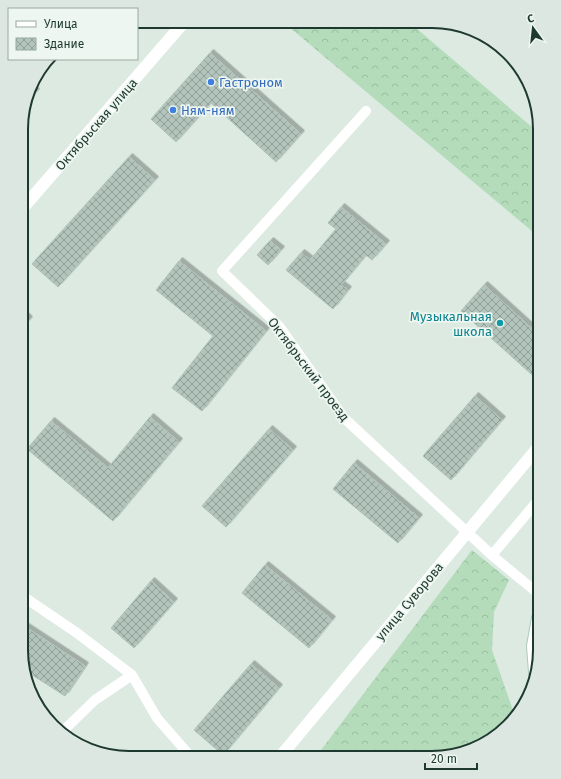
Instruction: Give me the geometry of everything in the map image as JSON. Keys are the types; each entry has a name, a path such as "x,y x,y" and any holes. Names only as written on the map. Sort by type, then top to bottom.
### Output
{"street":[{"name":"Октябрьская улица","path":"28,202 179,28"},
{"name":"улица Суворова","path":"285,751 533,453"}],"lane":[{"name":"Октябрьский проезд","path":"366,111 222,271 279,326 344,418 492,554 533,589"},
{"path":"492,554 533,506"},
{"path":"28,600 77,632 132,675 157,718 187,751"},
{"path":"66,729 95,700 132,675"}],"green space":[{"path":"290,28 416,28 533,128 533,232"},
{"path":"472,550 509,580 494,612 492,650 513,710 499,726 477,741 458,748 445,750 320,751"}],"building":[{"path":"210,53 301,134 276,162 211,103 176,142 151,119"},
{"path":"129,157 155,180 58,287 32,264"},
{"path":"341,207 386,244 372,260 366,255 341,285 348,290 333,309 286,270 301,253 310,260 336,229 328,223"},
{"path":"270,241 281,250 268,265 257,255"},
{"path":"179,261 266,331 202,411 172,388 213,336 156,290"},
{"name":"Музыкальная школа","path":"484,285 533,330 533,376 461,311"},
{"path":"475,396 502,420 451,480 423,456"},
{"path":"150,417 179,442 113,521 28,450 28,448 51,421 108,468"},
{"path":"269,429 293,450 226,527 202,506"},
{"path":"354,463 419,518 398,543 333,489"},
{"path":"265,565 332,620 309,648 242,593"},
{"path":"151,581 174,602 134,648 111,628"},
{"path":"28,629 85,666 65,696 31,674 28,650"},
{"path":"251,664 279,688 226,751 218,751 194,730"}],"place":[{"name":"Гастроном","path":"211,82"},
{"name":"Ням-ням","path":"173,110"},
{"name":"Музыкальная школа","path":"500,323"}]}
